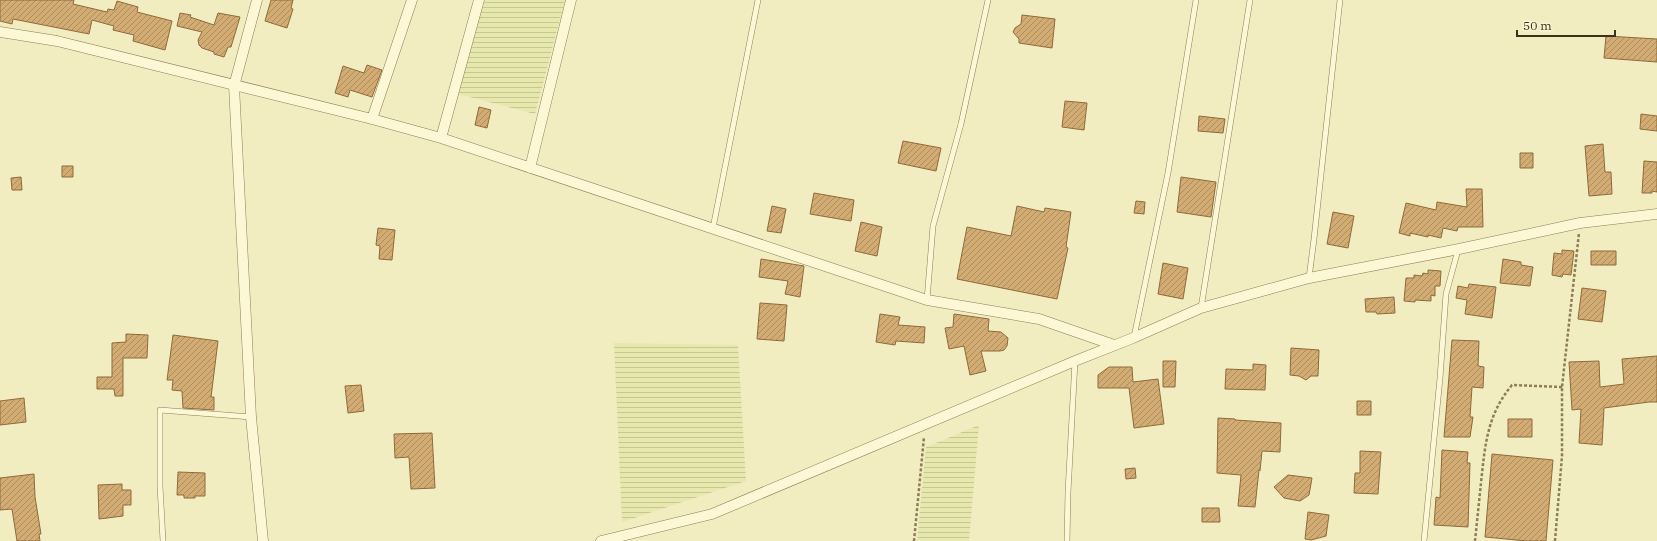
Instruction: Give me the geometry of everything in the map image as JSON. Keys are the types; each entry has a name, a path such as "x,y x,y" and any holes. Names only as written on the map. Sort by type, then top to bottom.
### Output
{"street":[{"path":"257,0 234,86 251,417 263,541"},
{"path":"372,119 412,0"},
{"path":"441,138 479,0"},
{"path":"530,168 571,0"},
{"path":"0,32 57,41 372,119 441,138 927,300 1039,319 1114,345"},
{"path":"601,541 712,514 1133,338 1201,308 1309,278 1459,249 1580,223 1657,214"}],"lane":[{"path":"713,228 758,0"},
{"path":"927,300 933,226 961,124 988,0"},
{"path":"1133,338 1168,173 1180,89 1196,0"},
{"path":"1201,308 1250,0"},
{"path":"1309,278 1340,0"},
{"path":"1424,541 1440,378 1446,294 1459,249"},
{"path":"1067,541 1075,361"},
{"path":"163,541 160,486 160,410 251,417"}],"path":[{"path":"1555,541 1562,456 1562,387 1580,223"},
{"path":"1475,541 1486,438 1495,412 1503,396 1512,385 1562,387"},
{"path":"914,541 926,424"}],"green space":[{"path":"485,0 565,0 535,114 458,94"},
{"path":"614,343 738,345 746,481 622,522"},
{"path":"979,425 969,541 917,541 926,447"}],"building":[{"path":"0,0 74,0 73,4 107,12 108,9 114,10 117,1 138,7 137,12 172,21 165,50 133,41 134,35 113,30 114,26 92,20 89,34 13,19 12,24 0,21"},
{"path":"271,0 293,0 291,8 293,9 287,28 265,21"},
{"path":"180,13 191,15 190,17 214,25 218,13 240,17 231,47 228,47 224,57 214,54 214,52 202,48 199,45 198,40 202,32 177,26"},
{"path":"1022,15 1055,19 1052,48 1019,43 1019,39 1013,32 1015,28 1021,24"},
{"path":"1606,36 1657,39 1657,62 1604,58"},
{"path":"367,65 382,70 372,97 350,90 348,97 335,93 343,66 364,73"},
{"path":"1065,101 1087,103 1084,130 1062,127"},
{"path":"479,107 491,110 487,128 475,125"},
{"path":"1641,114 1657,116 1657,131 1640,129"},
{"path":"1199,116 1225,119 1223,133 1198,131"},
{"path":"903,141 941,148 936,171 898,163"},
{"path":"1603,144 1605,172 1611,172 1612,194 1589,196 1585,146"},
{"path":"1520,153 1533,153 1533,168 1520,168"},
{"path":"1644,161 1657,162 1657,192 1652,191 1652,193 1642,193"},
{"path":"62,166 73,166 73,177 62,177"},
{"path":"21,177 22,190 12,190 11,178"},
{"path":"1181,177 1216,182 1211,217 1177,212"},
{"path":"1466,189 1482,189 1483,227 1458,227 1457,231 1443,228 1441,238 1410,233 1410,236 1399,233 1406,203 1436,210 1437,202 1467,207"},
{"path":"814,193 854,200 851,221 810,214"},
{"path":"1136,201 1145,202 1144,214 1134,213"},
{"path":"772,206 786,209 781,233 767,231"},
{"path":"1017,206 1044,212 1045,208 1071,212 1066,247 1068,248 1057,299 957,279 967,227 1011,236"},
{"path":"1333,212 1354,216 1348,248 1327,244"},
{"path":"861,222 882,227 877,256 855,251"},
{"path":"378,228 395,230 392,260 379,259 380,246 376,245"},
{"path":"1562,250 1574,251 1571,275 1563,274 1562,277 1552,275 1554,253 1562,254"},
{"path":"1591,251 1616,251 1616,265 1591,265"},
{"path":"761,259 804,266 800,297 785,294 788,281 759,277"},
{"path":"1503,259 1521,262 1521,265 1533,267 1530,286 1500,283"},
{"path":"1163,263 1188,268 1183,299 1158,294"},
{"path":"1428,270 1441,271 1440,286 1435,286 1435,296 1431,295 1431,301 1404,301 1406,278 1414,278 1414,275 1422,276 1423,273 1428,274"},
{"path":"1469,284 1496,287 1492,318 1465,314 1467,300 1456,298 1458,286 1468,288"},
{"path":"1582,288 1606,291 1602,322 1578,319"},
{"path":"1394,297 1395,313 1377,314 1376,312 1366,312 1365,299"},
{"path":"760,303 787,305 784,341 757,339"},
{"path":"880,314 900,317 898,325 925,327 924,343 896,341 895,345 876,342"},
{"path":"954,314 989,319 988,331 1001,332 1008,338 1007,346 1004,350 981,351 986,371 970,375 964,346 949,349 945,328 953,327"},
{"path":"126,334 148,335 147,358 123,358 123,396 115,396 114,389 97,389 97,377 112,377 112,343 126,342"},
{"path":"173,335 218,341 211,397 214,397 214,410 183,408 182,391 172,390 173,380 167,380"},
{"path":"1452,340 1479,341 1478,366 1484,367 1483,388 1472,387 1470,417 1473,417 1470,437 1444,437"},
{"path":"1291,348 1319,350 1318,376 1311,376 1306,380 1299,376 1290,375"},
{"path":"1657,356 1657,402 1604,408 1602,445 1579,443 1581,409 1572,410 1569,362 1599,361 1600,387 1624,384 1622,359"},
{"path":"1163,361 1176,361 1175,387 1163,387"},
{"path":"1253,364 1266,365 1265,390 1225,389 1226,369 1253,370"},
{"path":"1109,367 1132,367 1133,382 1158,379 1164,424 1134,428 1129,388 1098,388 1098,375"},
{"path":"361,385 364,411 348,413 345,386"},
{"path":"24,398 26,422 0,425 0,401"},
{"path":"1357,401 1371,401 1371,415 1357,415"},
{"path":"1218,418 1281,423 1280,452 1262,451 1255,507 1238,506 1241,475 1217,473"},
{"path":"1508,419 1532,419 1532,437 1508,437"},
{"path":"432,433 435,488 411,489 409,457 395,458 394,434"},
{"path":"1442,450 1468,452 1467,463 1470,463 1468,527 1434,525 1436,497 1440,498"},
{"path":"1360,451 1381,452 1378,494 1354,493 1355,473 1360,473"},
{"path":"1492,454 1553,460 1546,541 1527,541 1485,537"},
{"path":"1135,468 1136,478 1126,479 1125,469"},
{"path":"178,472 205,473 205,496 184,498 184,495 177,495"},
{"path":"34,474 35,497 41,534 39,534 40,541 17,541 12,509 0,510 0,478"},
{"path":"1288,475 1312,478 1309,495 1300,501 1284,498 1274,487"},
{"path":"122,484 122,490 131,490 131,505 123,505 123,516 99,519 98,485"},
{"path":"1202,508 1219,508 1220,522 1202,522"},
{"path":"1308,512 1329,515 1326,536 1311,540 1305,539"}]}
